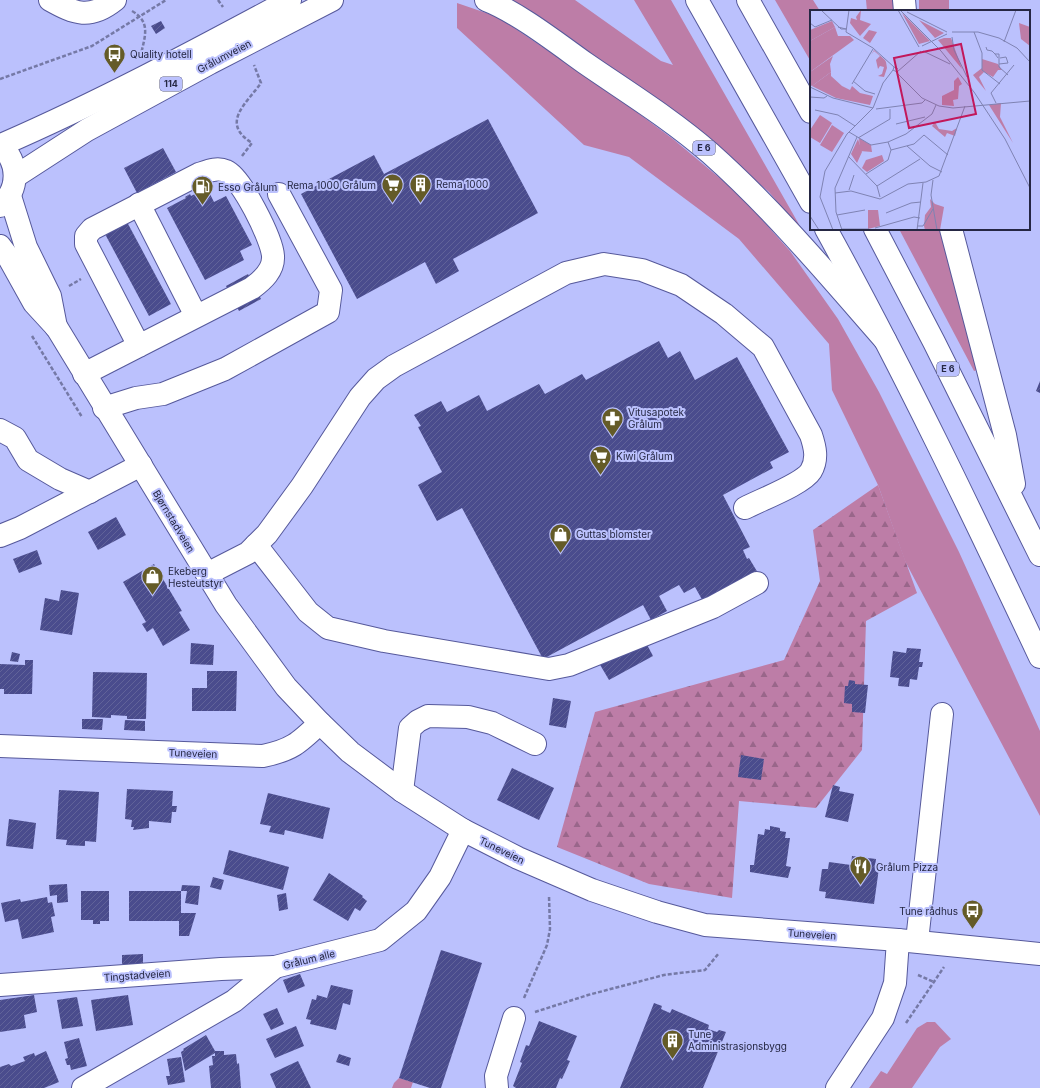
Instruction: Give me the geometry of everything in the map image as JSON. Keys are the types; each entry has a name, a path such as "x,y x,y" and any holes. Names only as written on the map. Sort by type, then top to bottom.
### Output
{"main road":[{"path":"50,0 67,9 88,14 103,8 121,4"},
{"name":"Grålumveien","path":"0,145 76,111 206,45 290,0"},
{"name":"Grålumveien","path":"9,193 94,127 210,63 332,0"},
{"name":"E 6","path":"486,0 514,15 577,57 670,122 709,152 767,208 885,340"},
{"path":"697,0 810,200"},
{"path":"748,0 810,110"},
{"path":"904,0 905,10"},
{"name":"114","path":"0,145 12,159 9,193"},
{"path":"84,374 139,346 196,316 252,288 264,279 271,267 273,256 266,230 236,179 227,171 215,169 199,174 92,229 86,236 86,244 139,346"},
{"name":"Bjørnstadveien","path":"9,193 26,246 50,296 56,328"},
{"path":"104,408 136,398 162,394 225,369 328,312 330,290 280,194"},
{"path":"139,204 196,316"},
{"name":"E 6","path":"827,230 885,340 979,527 1040,657"},
{"name":"E 6","path":"876,230 1019,509 1040,555"},
{"name":"E 6","path":"951,230 1006,435 1019,509"},
{"name":"Bjørnstadveien","path":"0,246 9,258 34,303 56,328 226,605 286,687 320,723"},
{"path":"207,574 248,553 267,534 302,486 340,425 360,397 376,379 394,366 566,273 604,264 642,270 680,285 724,314 763,347 811,435 816,449 815,461 811,472 800,481 745,508"},
{"path":"0,430 15,438 28,460 60,479 90,492"},
{"path":"0,536 20,528 141,465"},
{"path":"256,545 308,612 328,628 384,641 549,669 569,665 713,607 757,583"},
{"path":"836,1088 883,1018 896,983 908,941 942,714"},
{"path":"402,791 410,728 418,721 428,716 468,717 492,723 536,744"},
{"name":"Tuneveien","path":"0,746 263,756 284,752 301,741 320,723 350,752 402,791 462,830 549,872 592,890 657,912 705,925 908,941 1040,954"},
{"name":"Grålum alle","path":"83,1088 234,1001 275,967 380,940 416,911 440,877 462,830"},
{"name":"Tingstadveien","path":"0,985 220,969 275,967"},
{"path":"498,1088 496,1076 514,1018"}],"path":[{"path":"0,78 92,46 166,0"},
{"path":"218,0 223,7"},
{"path":"121,4 140,16 145,25 146,33 141,54"},
{"path":"252,143 242,137 236,124 239,110 261,83 253,65"},
{"path":"514,1018 547,945 550,929 549,872"},
{"path":"905,1025 949,960 949,945"},
{"path":"514,1018 588,995 664,975 705,970 719,953"}],"green space":[{"path":"509,0 575,0 661,61 673,65 634,0 671,0 805,235 769,192 675,112"},
{"path":"775,0 813,0 819,10 810,10 810,60"},
{"path":"866,0 894,0 895,10 867,10"},
{"path":"919,0 949,0 949,10 919,10"},
{"path":"457,3 498,17 611,93 673,139 740,195 790,251 838,319 879,392 959,552 1040,731 1040,816 905,561 878,485 832,390 829,344 739,239 629,157 584,145 457,28"},
{"path":"900,230 944,230 980,369 974,371"},
{"path":"878,485 917,593 866,621 862,750 816,808 739,801 732,898 649,884 557,847 595,712 784,660 820,581 813,530"},
{"path":"927,1022 935,1022 951,1039 940,1047 912,1088 869,1088 881,1071 887,1074 917,1028"},
{"path":"399,1078 413,1082 411,1088 392,1088 394,1083"}],"building":[{"path":"161,21 165,28 156,34 151,26"},
{"name":"Rema 1000","path":"488,119 538,213 453,259 459,271 436,284 425,262 357,299 301,194 374,155 384,174"},
{"path":"163,148 176,172 137,193 124,168"},
{"path":"207,188 214,202 226,196 252,245 240,251 244,260 205,280 167,208 186,198 185,197 190,194 191,196 197,193 196,191"},
{"path":"127,222 171,304 149,316 105,234"},
{"path":"248,274 261,299 239,311 226,286"},
{"path":"659,341 668,358 680,351 695,380 737,357 789,452 770,462 773,468 723,495 750,547 743,550 747,559 749,558 758,573 704,603 695,587 684,593 679,585 659,596 667,611 651,620 643,605 543,659 462,508 437,521 418,485 442,472 418,427 421,426 414,415 441,401 447,412 479,395 487,411 539,384 545,394 582,374 586,380"},
{"path":"1040,381 1040,393 1036,391"},
{"path":"116,517 126,535 98,550 88,532"},
{"path":"37,550 42,564 19,573 13,559"},
{"name":"Ekeberg Hesteutstyr","path":"154,564 182,611 179,612 190,630 163,646 153,628 147,632 142,624 146,622 123,582"},
{"path":"61,590 79,593 72,635 40,630 45,598 59,601"},
{"path":"644,639 653,656 609,680 599,663"},
{"path":"191,643 214,645 213,665 190,664"},
{"path":"907,648 921,649 919,662 923,662 922,667 919,667 917,680 910,679 909,687 898,686 899,678 890,677 893,651 906,653"},
{"path":"12,652 20,654 18,662 10,661"},
{"path":"25,660 33,660 32,694 4,694 4,689 0,689 0,664 25,665"},
{"path":"207,671 237,671 236,711 192,711 192,688 207,688"},
{"path":"93,672 147,673 146,719 127,719 127,716 111,715 111,718 92,717"},
{"path":"849,680 855,681 855,684 868,685 865,713 852,712 852,704 844,703 845,686 848,686"},
{"path":"553,698 571,701 566,728 549,725"},
{"path":"82,719 103,719 102,730 82,729"},
{"path":"125,720 145,721 145,731 124,730"},
{"path":"741,755 764,759 761,780 738,777"},
{"path":"512,768 554,788 539,820 497,800"},
{"path":"833,785 840,787 839,791 854,794 848,822 825,817"},
{"path":"127,789 173,791 172,806 177,806 176,812 172,812 171,823 149,821 149,828 133,830 134,827 131,827 132,820 125,819"},
{"path":"59,790 99,792 96,842 85,841 85,846 66,845 67,840 56,839"},
{"path":"268,793 330,808 323,839 285,830 284,835 269,832 271,826 260,824"},
{"path":"9,819 36,823 33,849 6,846"},
{"path":"770,826 780,828 780,831 786,832 785,838 790,838 786,866 791,867 788,878 750,872 750,865 754,865 758,834 764,835 765,829 770,830"},
{"path":"229,850 289,867 283,890 223,874"},
{"path":"852,856 876,859 875,867 879,868 874,904 825,898 826,892 819,891 822,869 828,869 829,862 851,865"},
{"path":"329,873 363,896 362,897 367,901 360,911 355,908 348,921 313,900"},
{"path":"213,877 224,880 221,890 210,887"},
{"path":"67,884 68,902 57,903 57,895 50,896 49,885"},
{"path":"182,885 200,886 198,905 185,903 187,891 181,891"},
{"path":"81,891 109,891 109,921 100,921 100,924 93,924 93,920 81,920"},
{"path":"129,891 181,891 181,913 196,913 189,936 179,936 179,921 129,921"},
{"path":"286,893 288,909 279,911 277,895"},
{"path":"47,897 48,903 52,902 55,916 51,917 54,932 22,939 18,919 5,922 1,903 20,899 21,902"},
{"path":"441,950 482,963 441,1088 430,1088 399,1078"},
{"path":"143,954 143,964 122,964 122,955"},
{"path":"300,974 305,986 288,993 283,980"},
{"path":"331,985 353,990 350,1005 343,1003 336,1030 310,1024 311,1020 306,1019 312,999 316,1000 317,995 327,998"},
{"path":"34,995 37,1012 24,1015 26,1028 0,1032 0,1000"},
{"path":"128,995 133,1025 96,1031 91,1000"},
{"path":"77,997 83,1026 62,1029 57,1000"},
{"name":"Tune Administrasjonsbygg","path":"654,1003 662,1006 661,1009 670,1013 672,1009 709,1025 708,1029 717,1032 719,1030 726,1032 703,1088 620,1088"},
{"path":"277,1008 284,1024 271,1030 263,1014"},
{"path":"539,1021 577,1036 567,1060 570,1061 556,1088 516,1088 513,1086 522,1063 520,1062 526,1045 529,1046"},
{"path":"296,1026 304,1046 275,1058 266,1039"},
{"path":"206,1035 215,1051 224,1051 224,1055 236,1054 237,1064 239,1063 241,1088 211,1088 209,1066 213,1065 212,1056 215,1056 215,1053 185,1071 181,1052 184,1050 183,1049"},
{"path":"79,1038 87,1066 71,1070 70,1065 67,1065 65,1059 68,1058 64,1042"},
{"path":"46,1051 59,1082 44,1088 0,1088 0,1067 9,1064 11,1066 25,1061 23,1057 34,1053 35,1056"},
{"path":"339,1054 351,1058 349,1066 336,1062"},
{"path":"181,1057 185,1082 168,1085 166,1076 170,1076 167,1059"},
{"path":"298,1061 311,1088 276,1088 270,1074"}],"place":[{"name":"Quality hotell","path":"114,74"},
{"name":"Rema 1000 Grålum","path":"392,204"},
{"name":"Rema 1000","path":"420,204"},
{"name":"Esso Grålum","path":"202,206"},
{"name":"Vitusapotek Grålum","path":"613,438"},
{"name":"Kiwi Grålum","path":"600,476"},
{"name":"Guttas blomster","path":"561,554"},
{"name":"Ekeberg Hesteutstyr","path":"152,596"},
{"name":"Grålum Pizza","path":"861,886"},
{"name":"Tune rådhus","path":"973,930"},
{"name":"Tune Administrasjonsbygg","path":"673,1060"}]}
